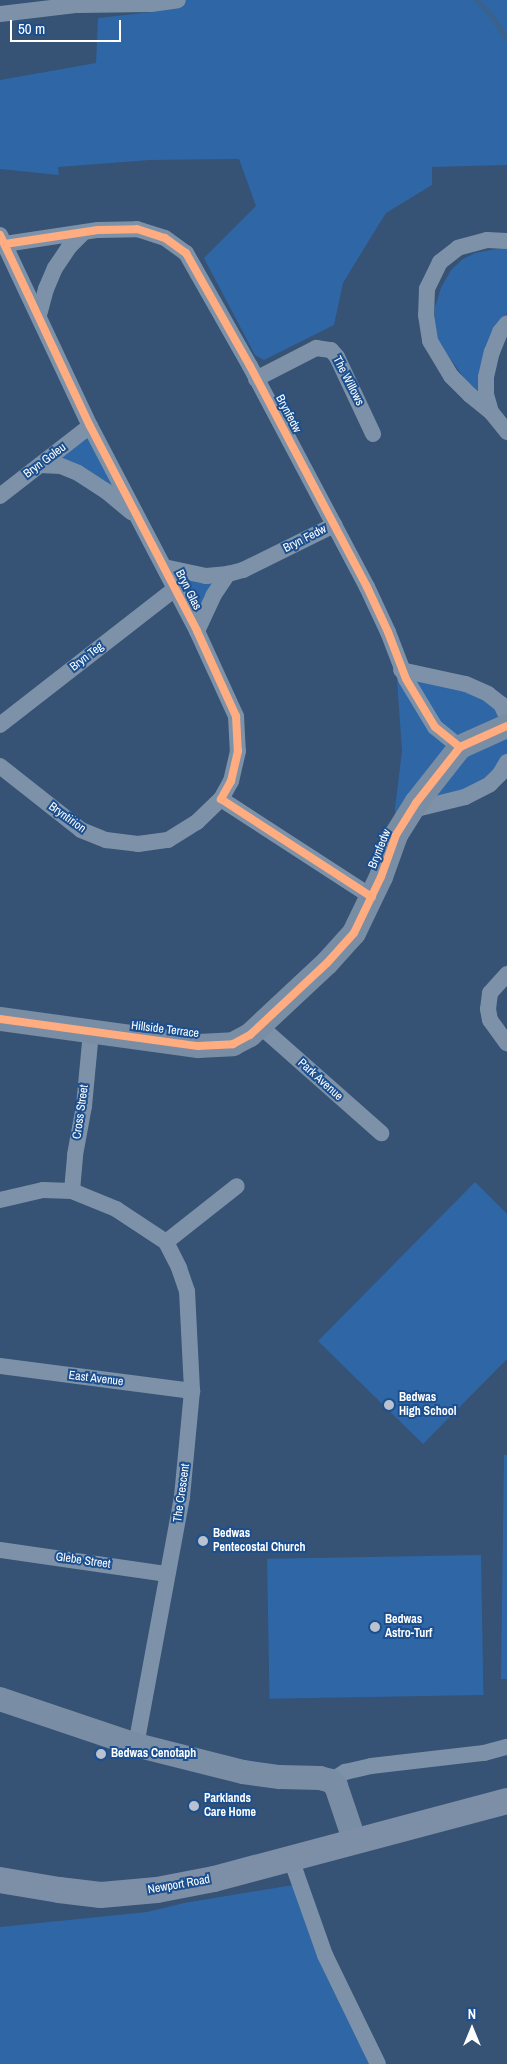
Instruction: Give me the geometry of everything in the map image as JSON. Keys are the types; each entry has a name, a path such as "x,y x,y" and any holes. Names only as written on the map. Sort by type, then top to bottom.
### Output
{"main road":[{"name":"Newport Road","path":"0,1880 78,1893 120,1894 214,1879 507,1801"}],"street":[{"path":"0,14 77,5 151,4 178,0"},
{"name":"Brynfedw","path":"3,240 136,229 165,238 186,253 334,525 384,623 401,670 435,727 460,746 412,810 396,835 372,897 354,933 327,963"},
{"path":"39,315 46,289 55,268 69,247 83,233"},
{"name":"Bryn Glas","path":"3,240 90,426 197,631 236,716 238,751 231,781 220,799"},
{"path":"507,241 487,240 458,248 440,262 427,288 426,315 430,342 451,376 491,412 507,432"},
{"path":"491,412 486,394 486,377 492,352 500,332 507,323"},
{"name":"The Willows","path":"256,379 316,348 331,350 337,357 366,430"},
{"name":"Bryn Goleu","path":"0,496 90,426"},
{"name":"Bryn Glas","path":"40,465 61,466 78,473 106,491 136,517"},
{"name":"Bryn Fedw","path":"276,554 334,525"},
{"name":"Bryn Glas","path":"164,567 206,576 228,574 243,570 276,554"},
{"name":"Bryn Glas","path":"197,631 213,596 228,574"},
{"name":"Bryn Teg","path":"0,725 175,589"},
{"path":"401,670 466,684 488,694 500,704 507,717"},
{"path":"460,746 507,726"},
{"path":"412,810 465,797 490,784 500,774 507,762"},
{"name":"Bryntirion","path":"0,766 81,830 106,840 138,844 168,840 198,822 220,799"},
{"path":"220,799 372,897"},
{"name":"Hillside Terrace","path":"0,1019 198,1046 233,1044 260,1026 327,963"},
{"path":"507,974 490,993 488,1009 490,1020 507,1043"},
{"name":"Park Avenue","path":"260,1026 381,1133"},
{"name":"Cross Street","path":"72,1191 75,1155 84,1106 90,1032"},
{"path":"0,1200 43,1190 72,1191 116,1209 166,1242 237,1186"},
{"name":"The Crescent","path":"136,1745 181,1503 192,1391 187,1291 179,1268 166,1242"},
{"name":"East Avenue","path":"0,1366 192,1391"},
{"name":"Glebe Street","path":"0,1550 167,1574"},
{"path":"0,1699 136,1745 260,1775 320,1778 331,1781 336,1786 355,1842"},
{"path":"331,1781 345,1772 371,1766 484,1753 507,1747"},
{"path":"292,1859 325,1955 378,2064"}],"shaded area":[{"path":"151,0 507,0 507,165 432,167 432,185 386,213 368,242 343,283 334,325 264,360 255,355 204,258 256,206 239,159 150,160 58,167 59,175 0,169 0,80 96,63 98,18 152,12"},
{"path":"507,247 507,313 500,323 478,393 470,390 464,378 438,341 434,322 435,307 441,288 451,270 463,259 475,253"},
{"path":"90,426 137,517 48,464"},
{"path":"164,567 217,575 197,631"},
{"path":"395,652 401,670 466,684 507,717 507,762 500,774 412,810 396,835 395,808 402,751"},
{"path":"475,1182 507,1214 507,1359 423,1444 318,1341"},
{"path":"504,1455 507,1455 507,1679 501,1679"},
{"name":"Bedwas Astro-Turf","path":"481,1555 483,1695 269,1699 267,1559"},
{"path":"299,1884 378,2064 0,2064 0,1927 147,1912 184,1903"}],"waterway":[{"path":"477,0 492,16 507,39"}],"cycle path":[{"path":"5,244 98,230 137,229 165,238 186,253 250,366 367,587 388,632 406,679 435,727 460,747"},
{"path":"0,235 90,426 197,631 236,716 238,751 231,781 221,799 372,897"},
{"path":"0,1019 198,1046 233,1044 250,1035 327,963 354,933 381,877 396,835 416,803 460,747 507,726"}],"place":[{"name":"Bedwas High School","path":"389,1405"},
{"name":"Bedwas Pentecostal Church","path":"203,1541"},
{"name":"Bedwas Astro-Turf","path":"375,1627"},
{"name":"Bedwas Cenotaph","path":"101,1754"},
{"name":"Parklands Care Home","path":"194,1806"}]}
